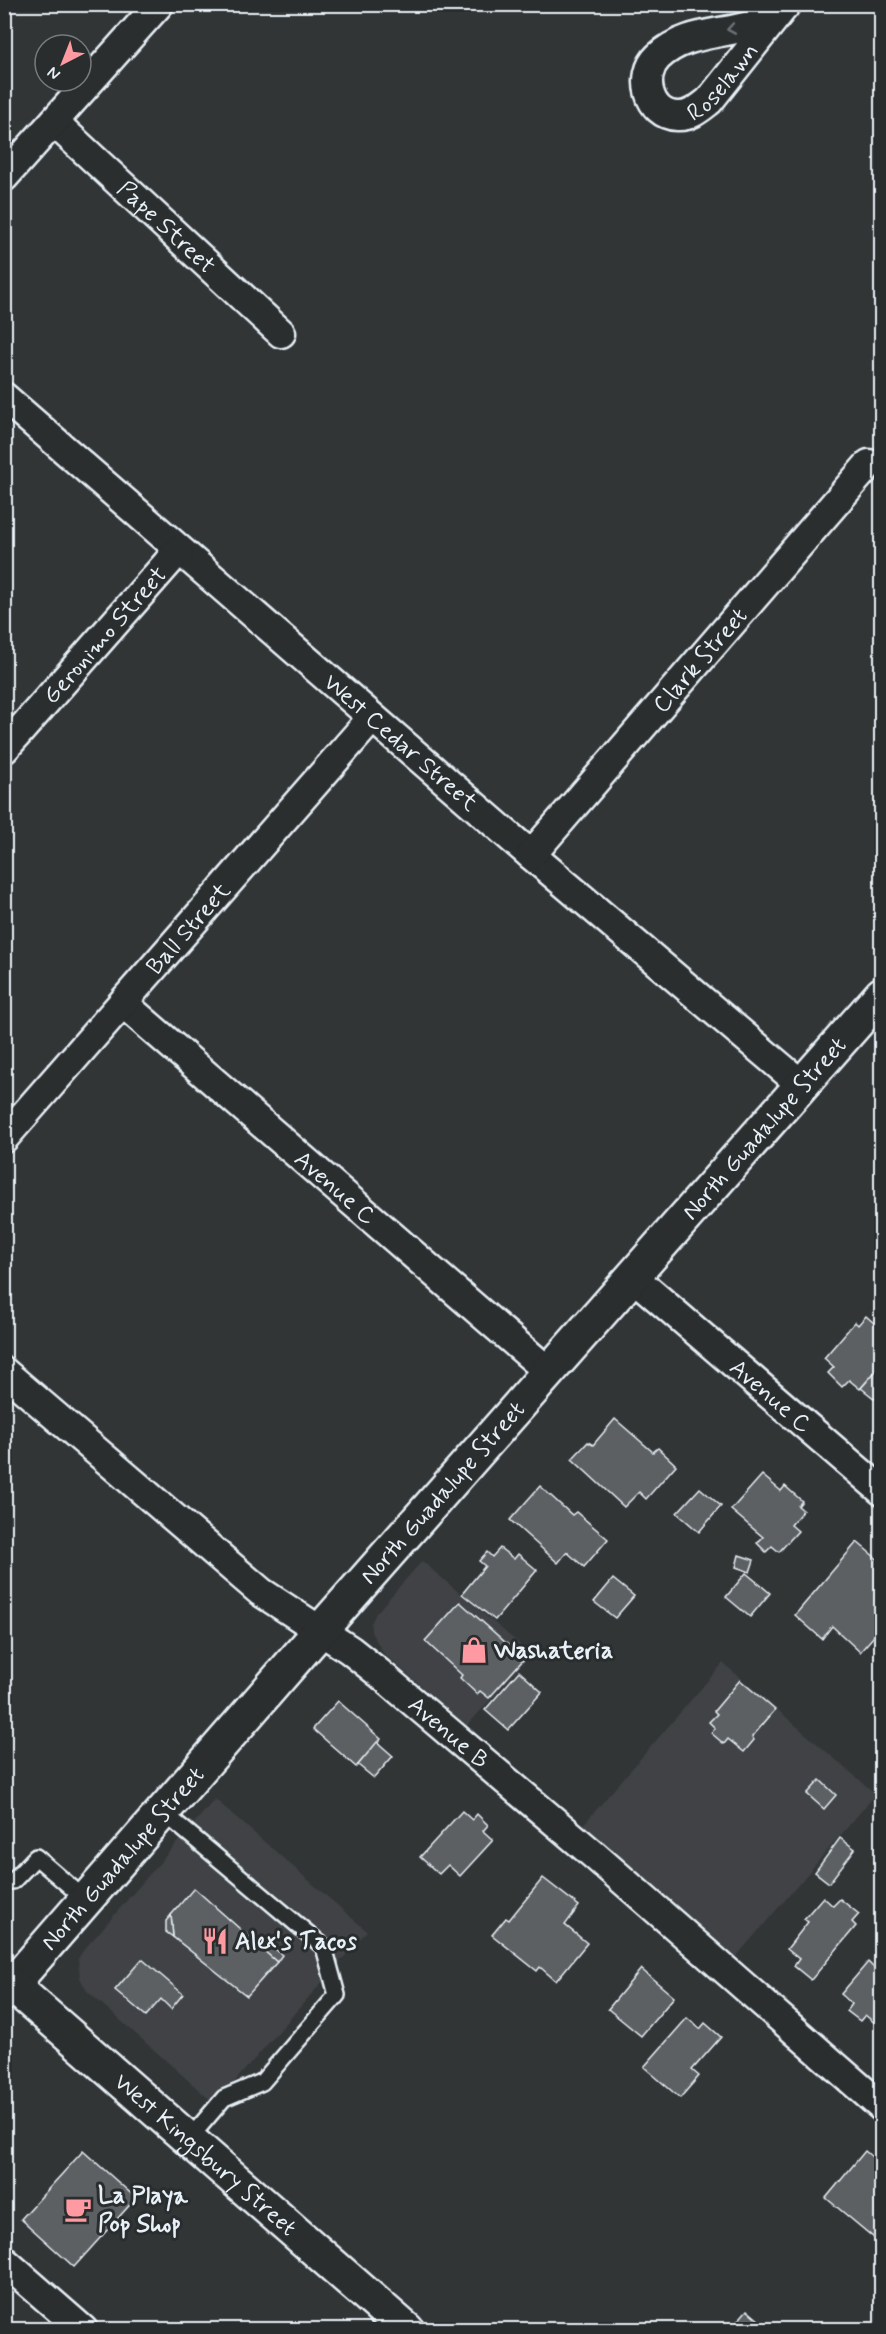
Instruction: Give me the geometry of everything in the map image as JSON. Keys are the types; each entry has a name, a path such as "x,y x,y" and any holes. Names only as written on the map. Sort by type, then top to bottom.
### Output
{"street":[{"path":"4,177 159,4"},
{"name":"Roselawn","path":"785,6 709,101 694,113 676,116 661,111 649,96 647,72 656,58 675,45 702,34 751,25 766,19 785,6"},
{"name":"Pape Street","path":"54,122 281,333"},
{"name":"West Cedar Street","path":"4,398 531,855 802,1084"},
{"name":"Clark Street","path":"531,855 869,464"},
{"name":"Geronimo Street","path":"4,749 179,550"},
{"name":"Ball Street","path":"4,1138 124,1004 372,718"},
{"name":"North Guadalupe Street","path":"7,1986 86,1900 319,1632 882,994"},
{"name":"Avenue C","path":"124,1004 549,1372"},
{"name":"Avenue C","path":"633,1277 882,1491"},
{"name":"Avenue B","path":"4,1372 261,1592 319,1632 350,1650 379,1672 882,2106"},
{"name":"West Kingsbury Street","path":"7,1986 189,2139 407,2330"},
{"path":"4,2261 83,2330"}],"lane":[{"path":"163,1812 324,1947 337,1995 262,2082 224,2098 189,2139"},
{"path":"4,1881 13,1881 36,1857 86,1900"}],"shaded area":[{"path":"422,1561 531,1654 467,1726 384,1654 371,1632 371,1623 376,1613"},
{"path":"723,1663 876,1794 736,1957 583,1825"},
{"path":"215,1799 367,1931 215,2104 87,1991 80,1978 78,1959"}],"building":[{"path":"866,1316 882,1330 882,1364 860,1389 849,1380 842,1387 828,1373 834,1367 824,1358 855,1322 858,1325"},
{"path":"882,1364 882,1392 875,1399 861,1388"},
{"path":"615,1419 653,1452 658,1448 676,1465 646,1499 639,1492 624,1507 572,1459 588,1442 593,1445"},
{"path":"762,1475 781,1491 785,1486 802,1501 798,1506 803,1510 791,1525 798,1531 779,1552 772,1546 766,1552 757,1543 763,1537 731,1510"},
{"path":"540,1486 572,1515 576,1512 608,1539 584,1567 567,1552 558,1563 510,1520"},
{"path":"700,1488 721,1506 699,1532 677,1513"},
{"path":"857,1542 882,1563 882,1627 860,1652 832,1626 822,1639 795,1615"},
{"path":"500,1548 514,1559 518,1554 537,1570 495,1620 462,1594 485,1566 479,1561 487,1552 492,1557"},
{"path":"739,1555 754,1560 750,1572 736,1567"},
{"path":"746,1573 770,1593 750,1617 726,1597"},
{"path":"613,1579 634,1596 615,1618 594,1602"},
{"name":"Washateria","path":"460,1602 524,1659 489,1698 480,1691 477,1694 460,1678 462,1675 425,1641"},
{"path":"519,1671 542,1692 508,1730 485,1710"},
{"path":"740,1680 775,1710 752,1737 754,1740 744,1752 728,1739 724,1744 711,1733 715,1728 709,1722 717,1714 714,1711"},
{"path":"338,1701 381,1739 356,1767 313,1729"},
{"path":"377,1742 393,1756 374,1778 358,1765"},
{"path":"820,1780 836,1795 824,1809 807,1794"},
{"path":"462,1811 472,1820 477,1814 488,1825 483,1831 493,1840 460,1876 448,1865 439,1874 420,1857"},
{"path":"840,1838 855,1849 829,1883 815,1872"},
{"path":"543,1878 579,1906 565,1925 587,1943 556,1981 540,1967 537,1971 492,1935 506,1918 509,1920"},
{"name":"Alex's Tacos","path":"194,1888 277,1962 247,1996 173,1937 171,1915"},
{"path":"823,1897 833,1906 840,1899 859,1914 852,1922 856,1926 811,1980 794,1966 799,1959 787,1949 808,1922 804,1919"},
{"path":"171,1915 173,1937 166,1932 166,1921"},
{"path":"262,1937 282,1955 277,1962 256,1944"},
{"path":"142,1959 183,1994 171,2009 161,1999 146,2016 115,1990"},
{"path":"868,1962 877,1971 882,1966 882,2029 865,2015 860,2021 847,2011 852,2004 841,1994"},
{"path":"641,1969 674,1997 641,2036 608,2009"},
{"path":"687,2018 700,2029 705,2023 721,2037 692,2070 699,2076 680,2098 644,2067"},
{"name":"La Playa Pop Shop","path":"83,2151 136,2198 74,2267 21,2219"},
{"path":"865,2151 882,2165 882,2239 879,2242 826,2198"},
{"path":"747,2310 760,2321 753,2330 741,2330 735,2324"}],"place":[{"name":"Washateria","path":"474,1650"},
{"name":"Alex's Tacos","path":"215,1941"},
{"name":"La Playa Pop Shop","path":"78,2209"}]}
